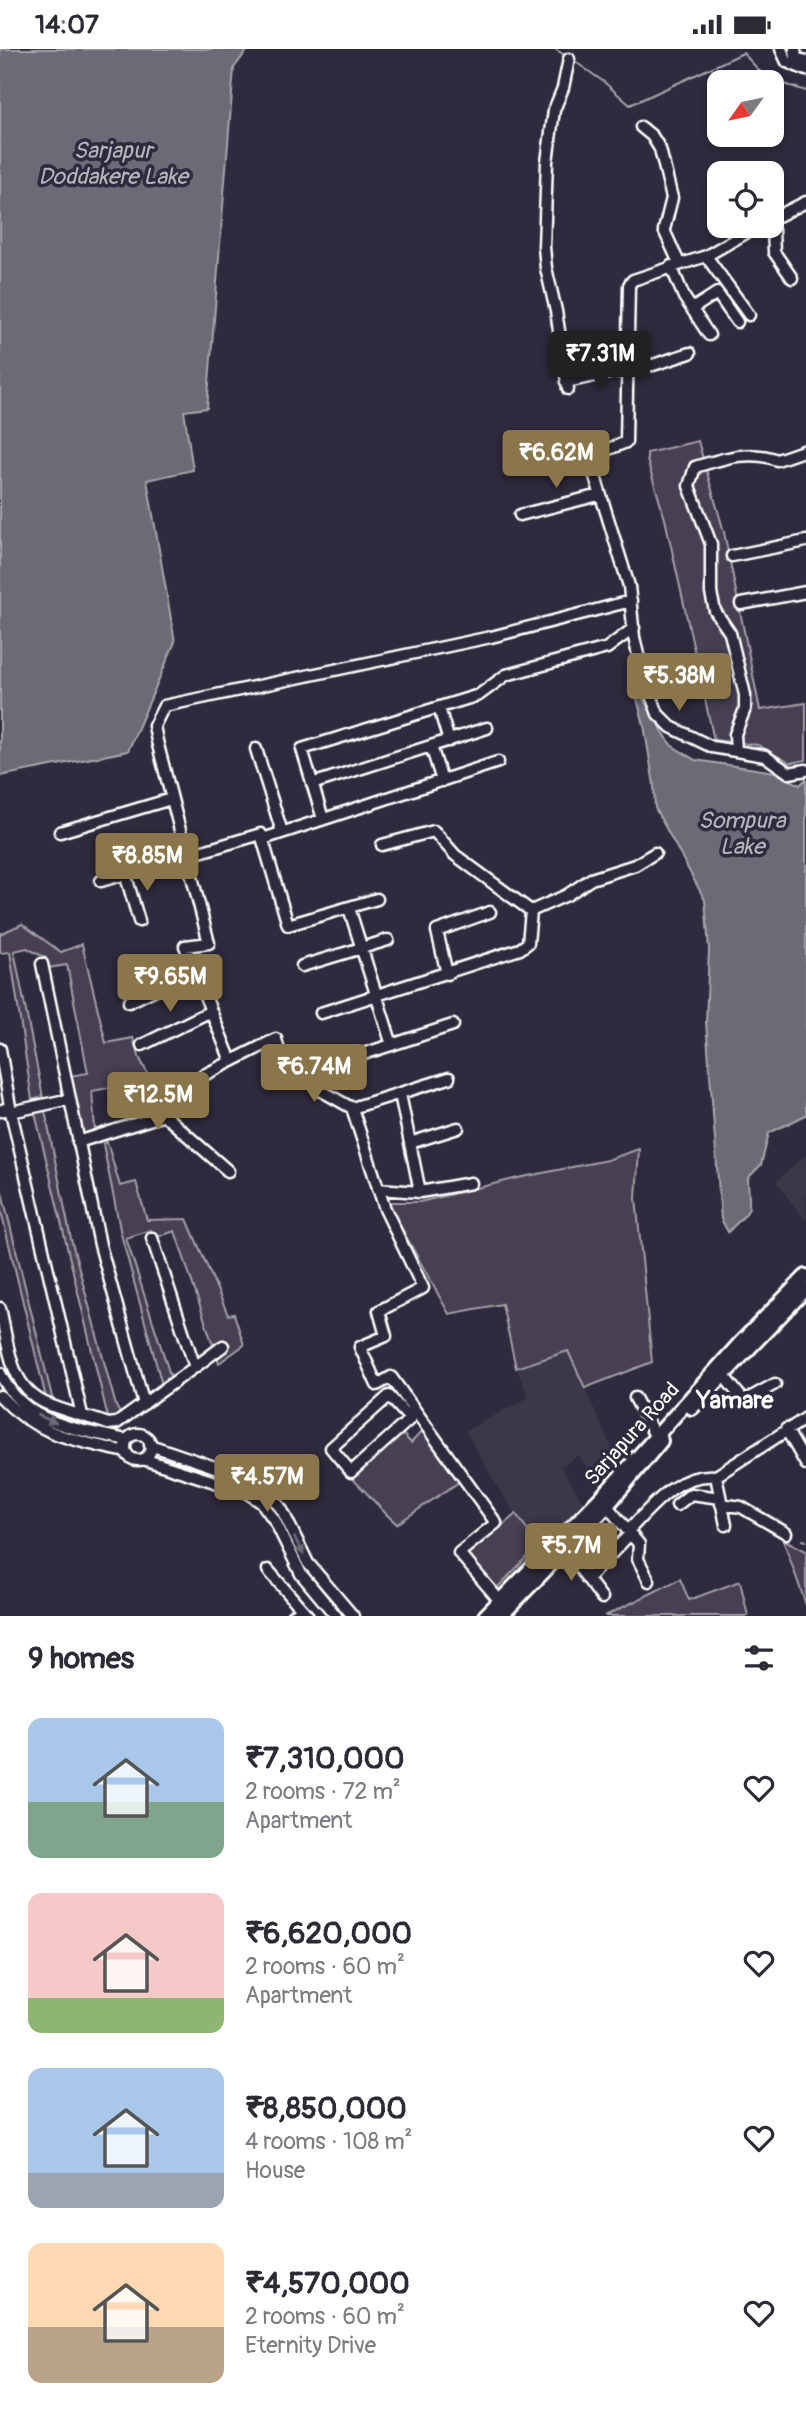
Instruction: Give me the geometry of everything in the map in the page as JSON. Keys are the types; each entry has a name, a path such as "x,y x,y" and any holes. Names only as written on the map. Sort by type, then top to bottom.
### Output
{"main road":[{"name":"Sarjapura Road","path":"501,1616 565,1549 655,1436 806,1276"},
{"name":"Sarjapura Road","path":"485,1616 604,1502 806,1289"}],"street":[{"path":"781,49 787,61 806,70"},
{"path":"795,49 796,58 806,61"},
{"path":"569,59 563,88 554,110 547,162 544,247 545,268 556,311 567,386 627,367 653,365 690,353"},
{"path":"641,127 652,136 660,149 671,198 663,230 692,309 709,335"},
{"path":"784,213 806,202"},
{"path":"737,238 706,256 633,280 629,285 626,442 589,457 629,586 641,668 658,714 671,727 712,747 765,755 789,773 806,770"},
{"path":"773,238 774,252 792,278"},
{"path":"706,256 749,315"},
{"path":"692,309 717,293 737,322"},
{"path":"736,751 735,734 745,709 744,695 730,633 715,611 711,593 711,544 689,486 695,467 717,460 751,454 765,455 777,460 806,450"},
{"path":"520,515 599,495"},
{"path":"732,556 806,541"},
{"path":"741,604 806,592"},
{"path":"231,1061 186,946 209,943 154,726 164,706 491,637 631,601"},
{"path":"323,819 302,749 479,695 506,675 607,647 634,628"},
{"path":"439,708 449,741"},
{"path":"312,784 487,728"},
{"path":"431,746 442,781"},
{"path":"256,749 282,832"},
{"path":"263,839 498,762"},
{"path":"60,832 171,799"},
{"path":"382,845 434,831 455,855 531,911"},
{"path":"101,881 261,834 288,925 377,899"},
{"path":"531,911 567,895 591,879 635,865 655,853"},
{"path":"125,873 139,921"},
{"path":"349,908 392,1045"},
{"path":"321,1013 520,949 528,943 531,911"},
{"path":"447,974 438,931 490,912"},
{"path":"302,966 388,940"},
{"path":"42,964 100,1245 144,1404"},
{"path":"129,1002 195,970"},
{"path":"142,1045 211,1011"},
{"path":"146,1104 276,1039 286,1079 453,1025"},
{"path":"0,1049 5,1112 82,1415"},
{"path":"317,1069 320,1090 352,1108 384,1209 424,1288 379,1311 386,1336 360,1347 377,1385 391,1377 403,1403 410,1419 351,1472 331,1448 389,1396 403,1403 496,1523 459,1553 500,1601"},
{"path":"352,1108 449,1078"},
{"path":"400,1094 420,1192"},
{"path":"0,1120 5,1112 69,1099"},
{"path":"78,1142 164,1115 228,1171"},
{"path":"410,1143 458,1128"},
{"path":"378,1189 420,1192 471,1183"},
{"path":"152,1238 195,1367"},
{"path":"0,1308 15,1372 24,1388 45,1403 114,1424 223,1346"},
{"path":"0,1373 6,1386 23,1405 43,1418 75,1429 127,1440 139,1434 146,1438 150,1445 149,1453 143,1459"},
{"path":"723,1375 744,1401 775,1384"},
{"path":"0,1396 21,1417 43,1430 125,1452 131,1459 143,1459 246,1492 262,1503 275,1521 301,1574 337,1616"},
{"path":"635,1398 655,1436"},
{"path":"587,1579 662,1496 682,1481 703,1474 716,1476 806,1418"},
{"path":"786,1429 806,1464"},
{"path":"125,1452 127,1440"},
{"path":"150,1445 253,1480 269,1492 282,1510 308,1563 354,1616"},
{"path":"716,1476 726,1525"},
{"path":"677,1505 691,1495 721,1501 741,1507 786,1533"},
{"path":"604,1502 639,1544 638,1559 649,1581"},
{"path":"565,1549 602,1598"},
{"path":"268,1570 305,1613 292,1616"}],"shaded area":[{"path":"698,441 724,532 760,710 806,703 806,760 790,763 758,745 714,740 665,519 647,460 647,453"},
{"path":"22,924 61,952 82,944 106,1043 133,1038 151,1080 92,1091 95,1130 83,1135 69,1076 88,1073 67,965 48,968 46,958 27,948 14,951 43,1097 32,1100 10,952 0,953 0,934"},
{"path":"45,1111 71,1239 116,1406 121,1415 116,1418 108,1418 35,1113"},
{"path":"107,1142 120,1186 136,1182 147,1220 187,1219 228,1315 234,1314 244,1345 219,1363 175,1231 154,1238 151,1230 126,1238 171,1378 162,1385 121,1234 103,1144"},
{"path":"639,1149 636,1198 652,1362 585,1388 568,1351 516,1368 502,1304 449,1314 387,1202 420,1202 607,1160"},
{"path":"806,1155 806,1222 776,1181"},
{"path":"0,1184 53,1401 46,1398 0,1207"},
{"path":"568,1351 618,1462 597,1483 579,1455 561,1467 584,1503 544,1545 539,1545 503,1496 465,1431 529,1397 516,1368"},
{"path":"400,1431 411,1443 422,1431 459,1482 397,1524 350,1477"},
{"path":"516,1514 539,1545 496,1589 467,1555"},
{"path":"783,1539 806,1551 806,1605"},
{"path":"680,1579 689,1600 740,1581 748,1616 605,1616"}],"water":[{"name":"Sarjapur Doddakere Lake","path":"0,49 248,49 234,68 207,408 184,411 193,470 147,480 175,642 128,751 0,776"},
{"name":"Sompura Lake","path":"634,688 671,745 695,760 775,772 800,785 806,779 806,1115 769,1133 761,1165 748,1178 748,1209 728,1232 721,1219 706,1022 709,949 705,900 655,808 644,725"}],"waterway":[{"path":"555,49 566,56"},
{"path":"574,61 630,105 743,53 766,78 806,91"}],"district":[{"name":"Yamare","path":"735,1400"}]}
